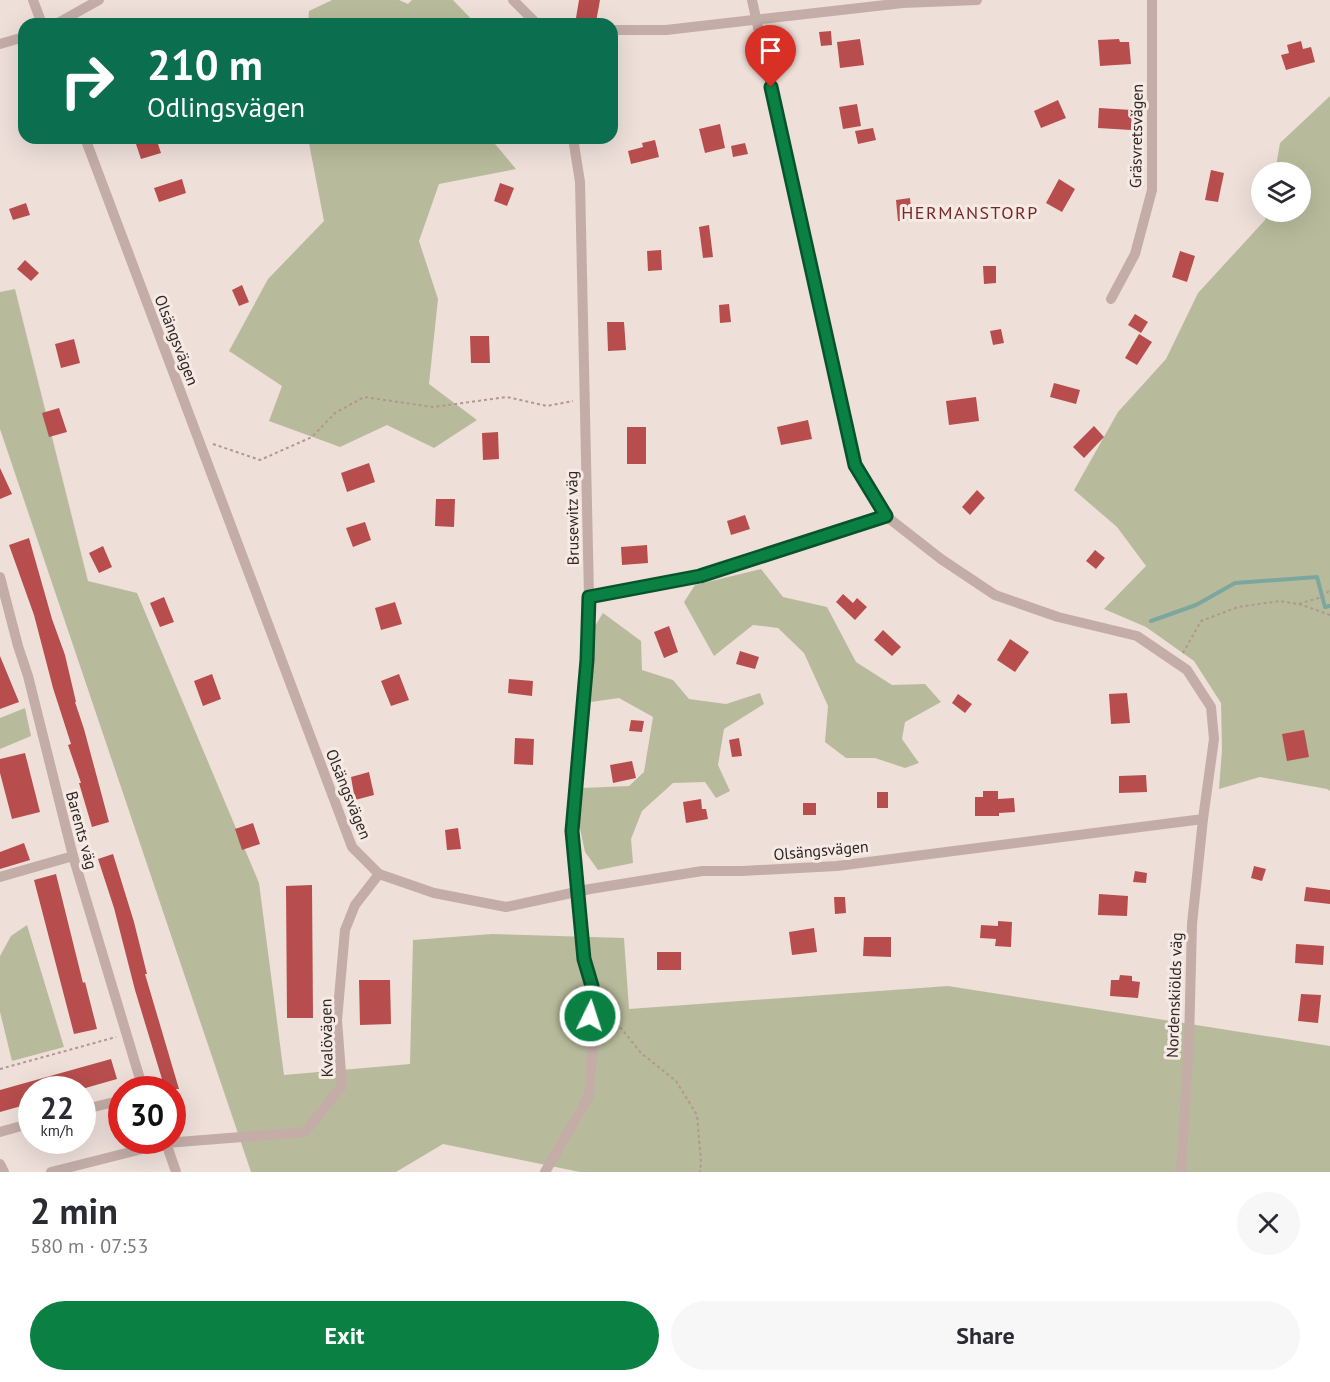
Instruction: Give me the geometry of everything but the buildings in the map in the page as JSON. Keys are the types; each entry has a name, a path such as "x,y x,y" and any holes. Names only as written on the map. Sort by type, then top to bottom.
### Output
{"street":[{"path":"33,0 40,18"},
{"path":"67,18 99,0"},
{"path":"513,0 532,18"},
{"path":"589,597 700,576 886,516 855,465 752,0"},
{"path":"618,30 666,30 903,3 977,0"},
{"name":"Gräsvretsvägen","path":"1111,299 1135,255 1152,190 1152,0"},
{"path":"0,44 18,39"},
{"name":"Olsängsvägen","path":"87,144 352,847 379,874 434,893 506,907 577,892 702,871 837,866 1203,819"},
{"name":"Brusewitz väg","path":"545,1172 589,1096 592,1040 590,1016 592,986 584,959 572,831 587,660 589,597 580,182 574,144"},
{"name":"Nordenskiölds väg","path":"886,516 941,559 995,595 1058,617 1137,636 1187,670 1211,708 1214,739 1191,924 1189,1042 1181,1172"},
{"name":"Barents väg","path":"0,577 28,676 73,856 139,1076"},
{"path":"0,877 73,856"},
{"name":"Kvalövägen","path":"186,1141 306,1132 342,1086 337,1020 345,930 355,905 379,874"},
{"path":"0,1132 18,1127"},
{"name":"Kvalövägen","path":"51,1172 120,1154"},
{"path":"170,1154 176,1172"},
{"path":"0,1164 4,1172"}],"path":[{"path":"202,450 214,444 260,460 312,437 335,413 364,397 433,407 507,397 547,406 585,399"},
{"path":"1298,604 1322,597 1330,590"},
{"path":"1177,663 1201,621 1238,607 1280,601 1298,604 1330,615"},
{"path":"605,995 612,1017 640,1053 676,1081 697,1114 700,1172"},
{"path":"0,1069 126,1034"}],"green space":[{"path":"332,0 399,0 408,4 412,0 453,0 470,18 308,18 309,11"},
{"path":"1330,96 1330,791 1260,777 1219,789 1222,750 1221,703 1194,661 1146,627 1104,609 1146,566 1117,527 1074,490 1118,412 1166,359 1198,293 1263,222 1311,222 1311,162 1277,162 1280,143"},
{"path":"309,144 495,144 516,169 439,184 419,241 438,299 429,384 477,420 434,448 387,425 340,447 269,421 282,386 229,351 268,279 324,221"},
{"path":"15,289 88,581 137,593 259,883 284,1075 410,1064 413,940 492,934 624,938 629,1009 948,986 1330,1046 1330,1172 580,1172 443,1144 396,1172 251,1172 0,429 0,292"},
{"path":"761,569 783,597 827,607 856,662 892,685 925,684 941,702 905,722 902,739 919,763 905,768 875,758 846,758 825,742 828,706 804,653 778,628 753,625 714,656 684,602 695,585"},
{"path":"603,613 641,641 642,670 673,680 689,699 726,704 760,693 764,704 724,729 718,765 730,791 716,798 705,782 673,783 642,811 631,839 633,863 598,870 585,852 576,810 582,788 629,786 644,772 653,717 619,698 591,702 593,629"},
{"path":"25,708 31,736 0,749 0,718"},
{"path":"27,925 64,1047 12,1061 0,1012 0,956 11,936"}],"waterway":[{"path":"1151,621 1196,605 1235,583 1317,577 1325,607 1330,606"}],"district":[{"name":"HERMANSTORP","path":"970,213"}],"route":[{"path":"590,1016 592,986 584,959 572,831 587,660 589,597 700,576 886,516 855,465 771,87"}]}
